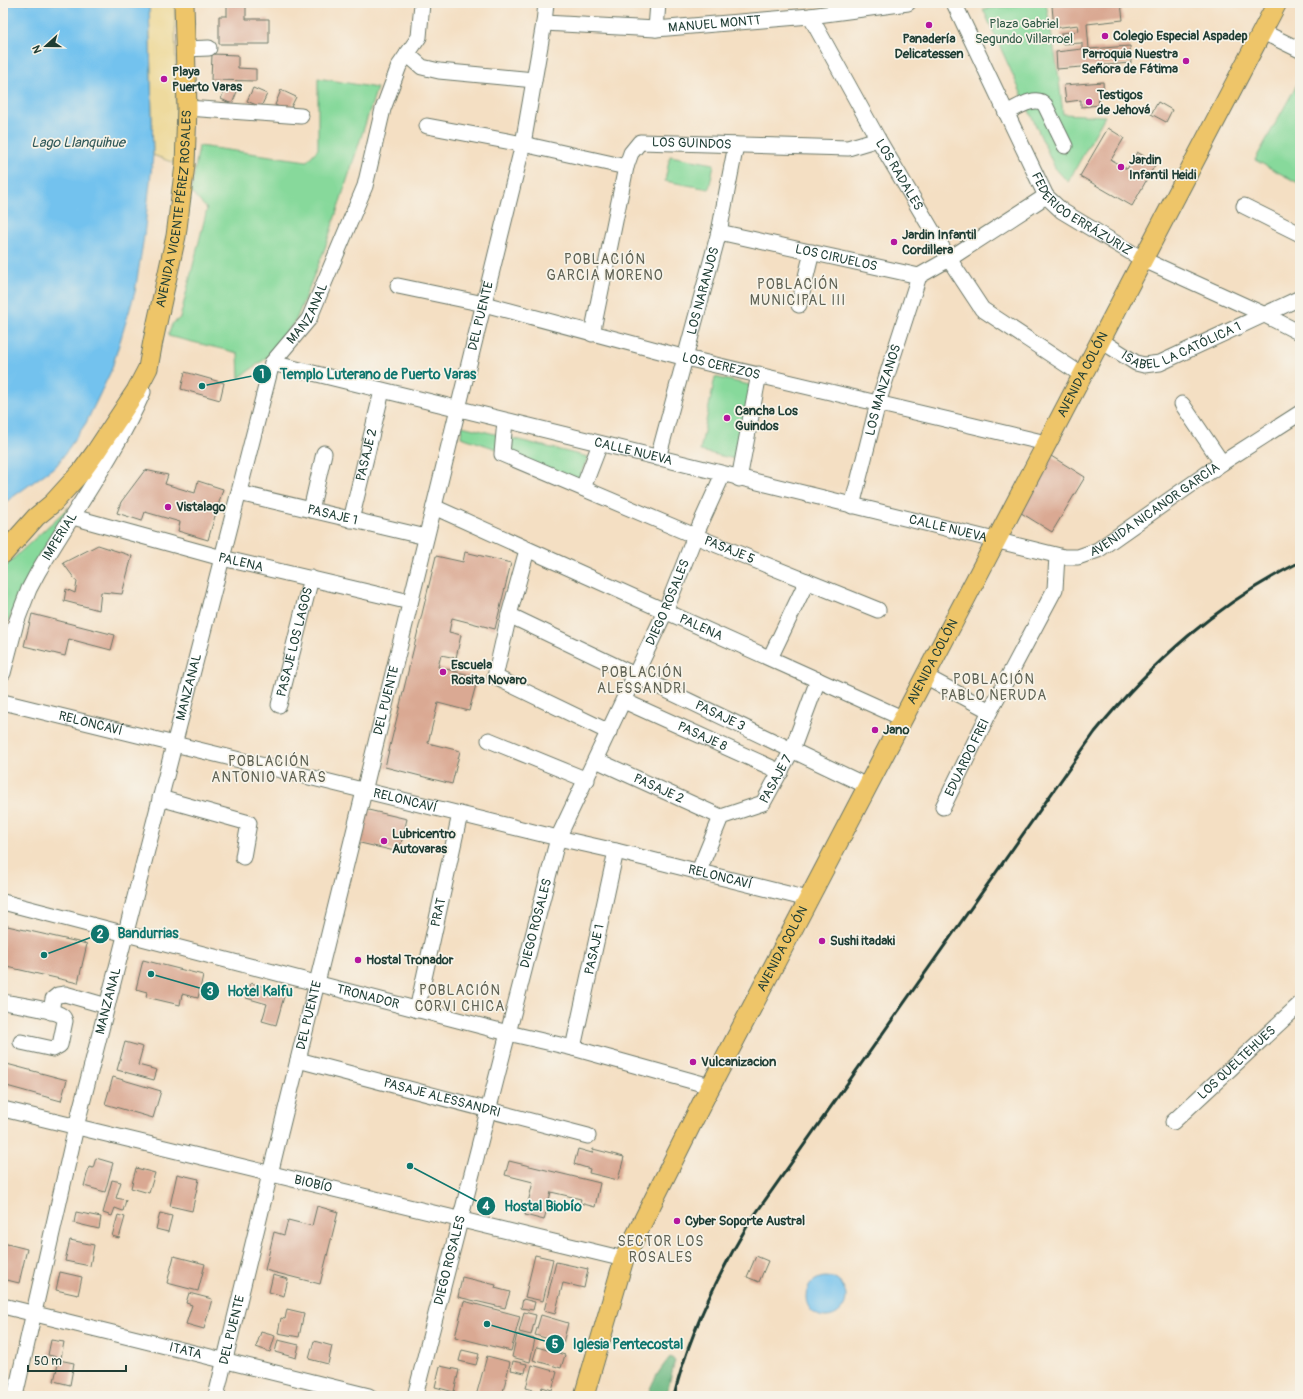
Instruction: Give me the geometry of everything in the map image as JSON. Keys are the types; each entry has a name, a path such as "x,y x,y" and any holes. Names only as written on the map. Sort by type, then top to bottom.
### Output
{"main road":[{"name":"AVENIDA VICENTE PÉREZ ROSALES","path":"3,554 36,517 68,487 82,471 107,435 136,400 153,341 176,236 181,201 185,165 187,108 184,3"},
{"name":"AVENIDA COLÓN","path":"584,1396 624,1259 710,1086 1277,3"},
{"name":"AVENIDA VICENTE PÉREZ ROSALES","path":"107,435 147,364"}],"street":[{"name":"MANZANAL","path":"15,1396 76,1127 272,363 309,319 365,186 383,108 399,66 419,37 422,3"},
{"name":"DEL PUENTE","path":"216,1396 316,983 523,144 546,3"},
{"path":"656,29 658,3"},
{"name":"MANUEL MONTT","path":"544,22 656,29 810,16 908,3"},
{"name":"FEDERICO ERRÁZURIZ","path":"954,3 1046,196 1062,212 1142,260 1263,314 1300,333"},
{"name":"LOS RADALES","path":"810,16 878,139 949,259 982,309 1082,375"},
{"path":"1263,32 1300,50"},
{"path":"185,49 209,48"},
{"path":"407,54 422,67 534,80"},
{"path":"1006,113 1034,100 1040,100 1045,105 1065,146"},
{"path":"187,108 301,116"},
{"path":"427,126 523,144 626,166 592,334"},
{"name":"LOS GUINDOS","path":"626,166 631,153 640,142 848,148 878,139"},
{"name":"LOS NARANJOS","path":"658,458 720,232 736,145"},
{"path":"919,276 949,259 1046,196"},
{"path":"1244,206 1300,234"},
{"name":"LOS CIRUELOS","path":"720,232 919,276"},
{"path":"799,305 812,252"},
{"name":"LOS MANZANOS","path":"852,506 878,403 919,276"},
{"name":"LOS CEREZOS","path":"398,286 484,304 686,358 759,374 1046,443"},
{"name":"ISABEL LA CATÓLICA 1","path":"1100,340 1136,363 1150,365 1160,363 1300,298"},
{"name":"CALLE NUEVA","path":"272,363 995,541"},
{"path":"739,479 759,374"},
{"name":"PASAJE 2","path":"351,520 382,391"},
{"name":"IMPERIAL","path":"3,673 16,623 29,589 47,556 105,465 136,400"},
{"path":"1182,404 1222,463"},
{"name":"AVENIDA NICANOR GARCÍA","path":"995,541 1057,556 1078,557 1098,550 1222,463 1300,413"},
{"name":"PASAJE 5","path":"505,421 502,454 695,536 878,610"},
{"path":"583,488 600,444"},
{"path":"311,510 324,453"},
{"name":"DIEGO ROSALES","path":"415,1396 558,838 587,780 665,612 695,536 723,474"},
{"name":"PASAJE 1","path":"239,493 426,537"},
{"name":"PALENA","path":"434,507 902,718"},
{"name":"PALENA","path":"72,518 222,558 410,602"},
{"path":"528,550 509,615 495,678 609,732"},
{"name":"EDUARDO FREI","path":"943,807 990,711 1055,589 1057,556"},
{"name":"PASAJE LOS LAGOS","path":"279,705 311,578"},
{"path":"770,658 807,581"},
{"name":"PASAJE 3","path":"509,615 867,786"},
{"path":"926,676 990,711"},
{"name":"PASAJE 7","path":"721,817 763,803 792,750 818,680"},
{"name":"PASAJE 8","path":"624,701 781,772"},
{"name":"RELONCAVÍ","path":"3,702 808,899"},
{"path":"489,740 587,780"},
{"name":"PASAJE 2","path":"596,760 721,817"},
{"path":"160,798 249,823 243,857"},
{"name":"PRAT","path":"417,1010 460,814"},
{"path":"698,872 721,817"},
{"name":"PASAJE 1","path":"573,1048 616,851"},
{"name":"TRONADOR","path":"3,902 417,1010 573,1048 710,1086"},
{"path":"51,1012 53,999 58,994 65,994 107,1006"},
{"path":"3,1002 51,1012 64,1018 65,1021 60,1046 57,1048 53,1049 21,1042"},
{"name":"LOS QUELTEHUES","path":"1173,1122 1300,1004"},
{"name":"PASAJE ALESSANDRI","path":"298,1060 588,1136"},
{"name":"BIOBÍO","path":"3,1109 624,1259"},
{"name":"ITATA","path":"3,1306 369,1396"}],"green space":[{"name":"Plaza Gabriel Segundo Villarroel","path":"1046,3 1058,72 1063,114 1105,116 1068,182 1055,168 983,9"},
{"path":"318,78 377,88 325,248 296,320 265,359 239,378 238,353 168,336 172,324 180,318 207,209 191,192 199,146 307,161 318,149"},
{"path":"1300,79 1300,184 1255,160"},
{"path":"670,156 714,164 709,189 665,181"},
{"name":"Cancha Los Guindos","path":"715,377 754,386 739,460 700,451"},
{"path":"462,426 588,457 577,482 497,449 461,437"},
{"path":"69,507 17,602 3,633 3,568"},
{"path":"670,1357 675,1360 666,1396 648,1396 654,1380"}],"sand":[{"name":"Playa Puerto Varas","path":"149,3 175,3 177,154 174,163 153,155"}],"water":[{"name":"Lago Llanquihue","path":"3,3 149,3 153,155 144,236 135,292 111,371 86,423 57,465 3,504"},
{"path":"826,1277 834,1279 840,1283 844,1289 846,1297 844,1305 840,1311 834,1315 826,1317 818,1315 812,1311 808,1305 806,1297 808,1289 812,1283 818,1279"}],"building":[{"path":"227,3 246,3 246,19 269,19 269,44 219,44 219,16 227,16"},
{"path":"1083,3 1121,3 1123,20 1087,24 1089,49 1130,46 1131,63 1057,69 1056,52 1082,49 1082,43 1062,44 1061,33 1079,31 1078,25 1054,28 1052,6"},
{"path":"212,54 238,55 238,68 256,69 256,81 211,80"},
{"path":"1103,82 1104,97 1098,98 1099,105 1081,107 1081,100 1066,102 1064,85"},
{"path":"226,85 238,89 232,104 221,99"},
{"path":"253,88 267,94 261,107 247,101"},
{"path":"281,90 296,97 289,111 275,105"},
{"path":"1158,102 1172,110 1166,122 1151,114"},
{"path":"1108,128 1124,138 1111,160 1127,169 1137,152 1156,163 1132,206 1080,176"},
{"path":"185,372 224,383 220,400 181,389"},
{"path":"1051,456 1085,477 1052,532 1018,511"},
{"name":"Vistalago","path":"145,470 168,475 165,484 195,493 198,481 223,489 208,540 178,531 180,522 145,512 142,521 117,513 121,502"},
{"path":"98,545 132,556 122,594 101,592 99,610 64,601 66,589 75,593 77,582 63,563"},
{"path":"465,552 511,563 495,629 452,618 449,632 461,635 456,658 441,655 438,667 478,677 469,711 438,703 428,743 460,751 452,784 385,767 436,556 463,562"},
{"path":"32,614 115,635 111,650 69,639 65,656 24,646"},
{"path":"364,809 407,819 399,852 356,842"},
{"path":"3,925 87,944 78,983 3,966"},
{"path":"143,960 203,975 198,998 182,994 180,1005 146,997 147,992 136,989"},
{"path":"251,983 285,993 276,1025 262,1021 267,1004 246,998"},
{"path":"125,1042 143,1047 138,1065 157,1070 154,1080 117,1070"},
{"path":"3,1063 67,1080 61,1101 3,1085"},
{"path":"113,1077 161,1091 153,1118 105,1104"},
{"path":"578,1149 592,1153 593,1149 624,1157 618,1180 589,1173 590,1169 574,1164"},
{"path":"96,1158 113,1163 105,1192 84,1186 89,1167 93,1168"},
{"path":"509,1161 600,1183 595,1207 580,1203 581,1199 551,1192 544,1220 525,1215 533,1182 505,1175"},
{"path":"136,1168 155,1173 149,1193 131,1188"},
{"path":"177,1174 199,1179 192,1211 170,1206"},
{"path":"112,1180 121,1182 116,1198 126,1200 123,1211 115,1208 112,1216 103,1213"},
{"path":"317,1206 338,1212 320,1284 265,1270 274,1232 284,1235 288,1220 312,1226"},
{"path":"76,1212 101,1217 99,1229 74,1223"},
{"path":"160,1213 172,1216 168,1232 156,1229"},
{"path":"118,1215 125,1217 119,1238 112,1236"},
{"path":"70,1240 94,1245 90,1266 65,1261"},
{"path":"3,1243 27,1249 19,1283 3,1279"},
{"path":"535,1255 553,1259 543,1301 525,1297"},
{"path":"174,1256 205,1264 198,1291 167,1283"},
{"path":"756,1256 768,1261 759,1282 747,1277"},
{"path":"556,1262 588,1269 584,1288 563,1283 555,1314 544,1311"},
{"path":"60,1272 82,1277 78,1295 56,1290"},
{"path":"273,1275 288,1279 284,1296 269,1292"},
{"path":"462,1277 496,1285 495,1288 510,1292 505,1308 458,1297"},
{"path":"189,1293 212,1299 204,1329 186,1324 192,1305 186,1303"},
{"path":"523,1299 535,1302 533,1310 521,1308"},
{"path":"464,1301 520,1316 511,1351 455,1337"},
{"path":"287,1309 304,1313 299,1337 278,1333 281,1318 285,1319"},
{"path":"524,1312 536,1315 531,1335 519,1332"},
{"path":"541,1315 568,1323 563,1343 535,1335"},
{"path":"261,1332 275,1336 270,1352 256,1347"},
{"path":"517,1334 535,1339 530,1362 512,1357"},
{"path":"51,1340 64,1342 61,1358 48,1355"},
{"path":"278,1340 299,1345 296,1358 275,1352"},
{"path":"314,1341 332,1346 328,1364 309,1359"},
{"path":"537,1347 565,1355 561,1368 533,1360"},
{"path":"462,1350 479,1354 476,1365 459,1361"},
{"path":"487,1356 510,1362 502,1396 476,1396"},
{"path":"59,1360 74,1363 70,1385 54,1381"},
{"path":"513,1361 527,1364 525,1373 511,1370"},
{"path":"532,1365 557,1372 552,1390 542,1387 541,1392 526,1388"},
{"path":"440,1366 459,1370 454,1392 435,1387"}],"railway":[{"path":"674,1396 687,1351 705,1307 725,1265 749,1223 1095,732 1140,681 1188,636 1214,615 1242,596 1270,578 1300,562"}],"place":[{"name":"Panadería Delicatessen","path":"929,25"},
{"name":"Colegio Especial Aspadep","path":"1105,36"},
{"name":"Parroquia Nuestra Señora de Fátima","path":"1186,61"},
{"name":"Playa Puerto Varas","path":"164,79"},
{"name":"Testigos de Jehová","path":"1089,102"},
{"name":"Jardin Infantil Heidi","path":"1121,167"},
{"name":"Jardin Infantil Cordillera","path":"894,242"},
{"name":"Templo Luterano de Puerto Varas","path":"202,386"},
{"name":"Cancha Los Guindos","path":"727,418"},
{"name":"Vistalago","path":"168,507"},
{"name":"Escuela Rosita Novaro","path":"443,672"},
{"name":"Jano","path":"875,730"},
{"name":"Lubricentro Autovaras","path":"384,841"},
{"name":"Sushi itadaki","path":"822,941"},
{"name":"Bandurrias","path":"44,955"},
{"name":"Hostal Tronador","path":"358,960"},
{"name":"Hotel Kalfu","path":"151,974"},
{"name":"Vulcanizacion","path":"693,1062"},
{"name":"Hostal Biobío","path":"410,1166"},
{"name":"Cyber Soporte Austral","path":"677,1221"},
{"name":"Iglesia Pentecostal","path":"487,1324"}],"district":[{"name":"POBLACIÓN GARCIA MORENO","path":"605,268"},
{"name":"POBLACIÓN MUNICIPAL III","path":"798,292"},
{"name":"POBLACIÓN ALESSANDRI","path":"642,680"},
{"name":"POBLACIÓN PABLO NERUDA","path":"994,688"},
{"name":"POBLACIÓN ANTONIO VARAS","path":"269,770"},
{"name":"POBLACIÓN CORVI CHICA","path":"460,998"},
{"name":"SECTOR LOS ROSALES","path":"661,1250"}]}
